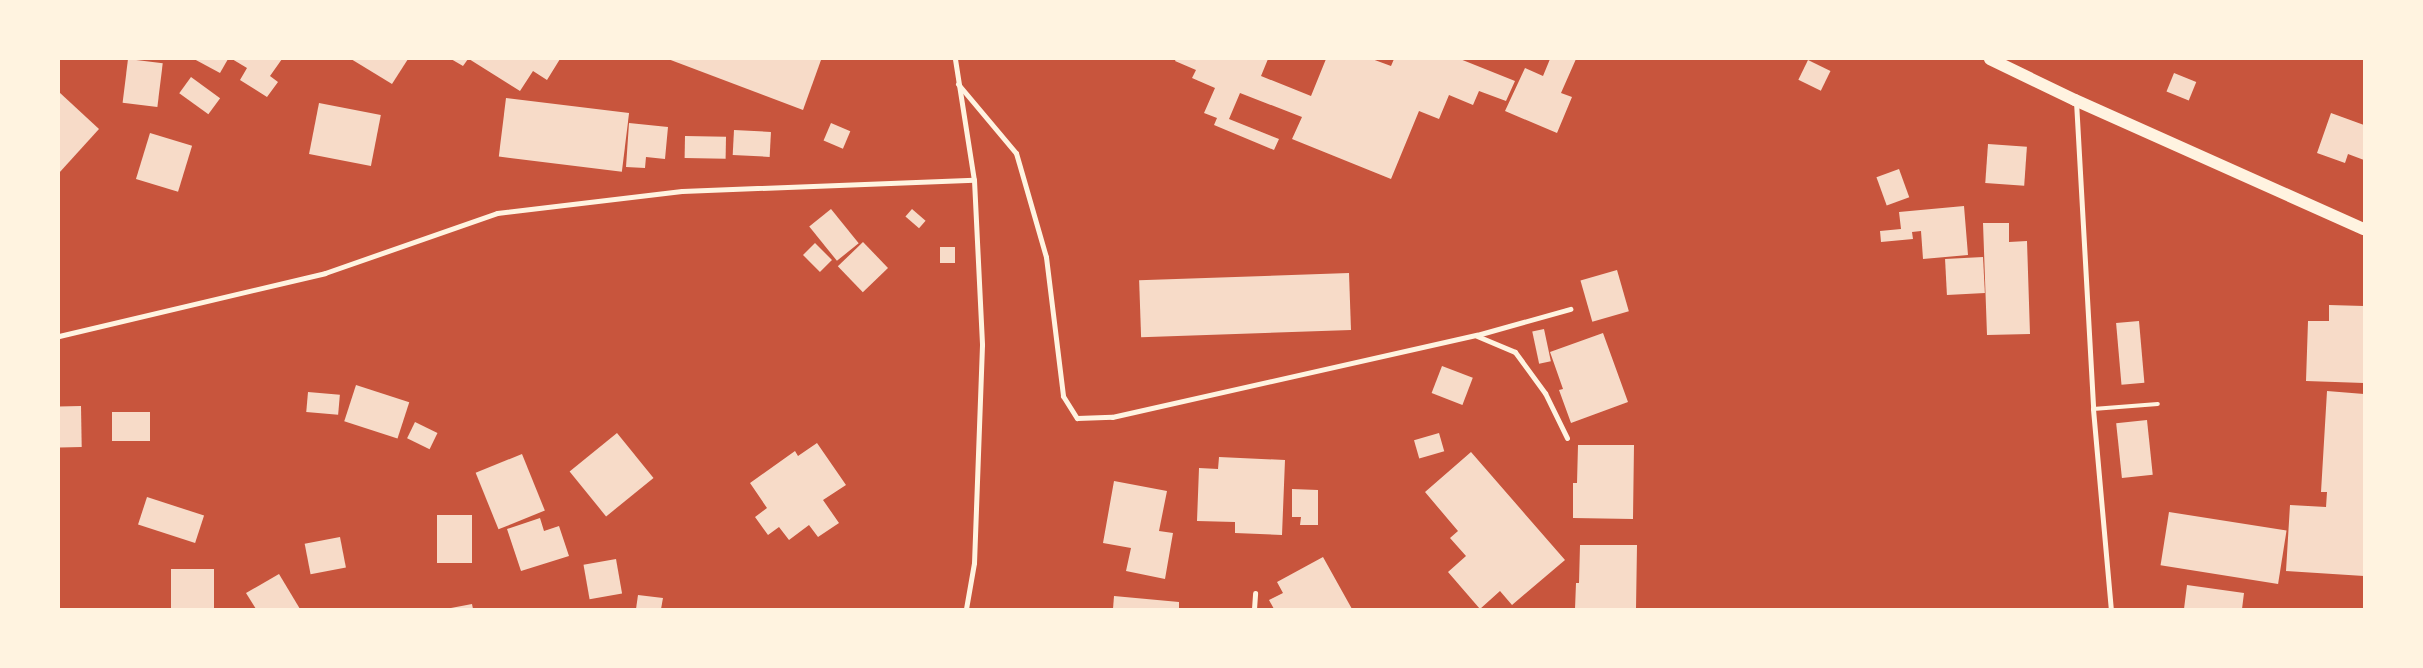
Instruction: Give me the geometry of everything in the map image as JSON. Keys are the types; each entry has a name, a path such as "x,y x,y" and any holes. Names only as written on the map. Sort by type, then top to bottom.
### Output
{"main road":[{"path":"1990,59 2076,100 2364,229"}],"street":[{"path":"955,59 974,180 982,345 974,563 966,609"},
{"path":"958,84 1016,154 1046,257 1062,396 1077,418 1112,417 1476,335 1570,309"},
{"path":"2076,100 2093,409 2111,609"},
{"path":"59,336 325,273 497,214 682,191 974,180"},
{"path":"1476,335 1515,352 1545,393 1567,438"},
{"path":"1254,609 1256,593"}],"lane":[{"path":"2093,409 2158,404"}],"building":[{"path":"128,59 163,63 157,107 123,103"},
{"path":"194,59 228,59 220,73"},
{"path":"232,59 282,59 270,76 278,82 267,97 240,80 247,68"},
{"path":"351,59 408,59 392,84"},
{"path":"451,59 468,59 463,66"},
{"path":"469,59 560,59 547,80 533,71 520,91"},
{"path":"668,59 818,59 821,60 803,110"},
{"path":"1176,59 1268,59 1261,76 1311,96 1326,59 1372,59 1391,66 1394,59 1460,59 1515,81 1506,101 1479,91 1473,105 1449,95 1439,119 1419,111 1391,179 1292,139 1302,117 1240,93 1229,119 1279,139 1274,150 1214,125 1217,118 1204,113 1215,88 1192,78 1196,70 1175,61"},
{"path":"1550,59 1576,59 1561,93 1572,97 1557,133 1505,111 1525,68 1543,76"},
{"path":"1808,60 1830,71 1821,91 1798,80"},
{"path":"2174,73 2196,82 2189,101 2167,92"},
{"path":"191,77 220,98 208,114 179,93"},
{"path":"59,92 99,129 59,173"},
{"path":"506,98 629,113 622,172 499,157"},
{"path":"319,103 381,115 371,166 309,154"},
{"path":"2331,113 2364,125 2364,160 2348,154 2345,163 2317,153"},
{"path":"629,123 668,127 665,159 646,157 645,168 626,167"},
{"path":"831,123 850,131 843,149 824,140"},
{"path":"734,130 771,132 770,157 733,155"},
{"path":"150,133 192,146 178,192 136,179"},
{"path":"685,136 726,137 726,159 685,158"},
{"path":"1988,144 2027,147 2024,186 1985,183"},
{"path":"1899,169 1909,197 1887,205 1876,177"},
{"path":"1964,206 1968,255 1923,259 1921,231 1912,232 1913,239 1881,242 1880,231 1901,229 1899,212"},
{"path":"831,209 859,243 837,261 809,227"},
{"path":"912,209 926,221 919,228 905,217"},
{"path":"1983,223 2009,223 2009,242 2027,241 2030,334 1987,335"},
{"path":"863,242 888,268 863,292 838,266"},
{"path":"815,243 832,260 820,272 803,255"},
{"path":"940,247 955,247 955,263 940,263"},
{"path":"1983,257 1985,293 1947,295 1945,259"},
{"path":"1617,270 1629,311 1592,322 1580,280"},
{"path":"1349,273 1351,330 1141,337 1139,280"},
{"path":"2329,305 2364,306 2364,383 2306,381 2308,321 2329,321"},
{"path":"2139,321 2144,383 2121,385 2116,323"},
{"path":"1544,329 1551,361 1539,364 1532,331"},
{"path":"1603,333 1628,402 1571,423 1559,390 1563,389 1550,352"},
{"path":"1442,366 1473,378 1462,405 1432,393"},
{"path":"356,385 409,402 398,438 344,421"},
{"path":"2327,391 2364,394 2364,576 2286,571 2290,505 2326,507 2327,492 2321,492"},
{"path":"308,392 340,395 338,415 306,412"},
{"path":"59,406 81,406 82,447 60,447"},
{"path":"112,412 150,412 150,441 112,441"},
{"path":"2147,420 2153,475 2122,478 2116,423"},
{"path":"415,422 437,433 430,449 407,438"},
{"path":"617,433 654,478 606,516 570,471"},
{"path":"1439,433 1444,451 1419,458 1414,440"},
{"path":"817,443 846,485 823,500 839,523 818,537 809,525 789,540 779,527 768,535 755,517 767,508 750,483 795,451 798,456"},
{"path":"1578,445 1634,445 1633,519 1573,518 1573,483 1577,483"},
{"path":"1471,452 1565,560 1512,605 1500,591 1480,609 1448,572 1466,556 1450,538 1458,531 1425,492"},
{"path":"522,454 545,511 498,529 476,473"},
{"path":"1219,457 1285,460 1282,535 1235,533 1235,522 1197,521 1199,468 1218,469"},
{"path":"1114,481 1167,491 1159,531 1173,533 1165,579 1126,571 1131,548 1103,543"},
{"path":"1292,489 1318,490 1318,525 1300,525 1301,517 1292,517"},
{"path":"147,497 204,516 195,543 138,525"},
{"path":"2169,512 2287,531 2278,584 2161,565"},
{"path":"437,515 472,515 472,563 437,563"},
{"path":"540,518 544,531 559,526 569,556 521,571 507,529"},
{"path":"340,537 346,567 311,574 305,544"},
{"path":"1580,545 1637,545 1636,609 1575,609 1576,583 1579,583"},
{"path":"1323,557 1352,609 1274,609 1269,600 1283,593 1277,582"},
{"path":"616,559 622,593 590,599 584,565"},
{"path":"171,569 214,569 214,608 171,608"},
{"path":"279,574 300,609 256,609 246,593"},
{"path":"2187,585 2244,593 2242,609 2184,609"},
{"path":"638,595 663,598 661,609 636,609"},
{"path":"1114,596 1179,602 1179,609 1113,609"},
{"path":"472,604 473,609 451,608"}]}
